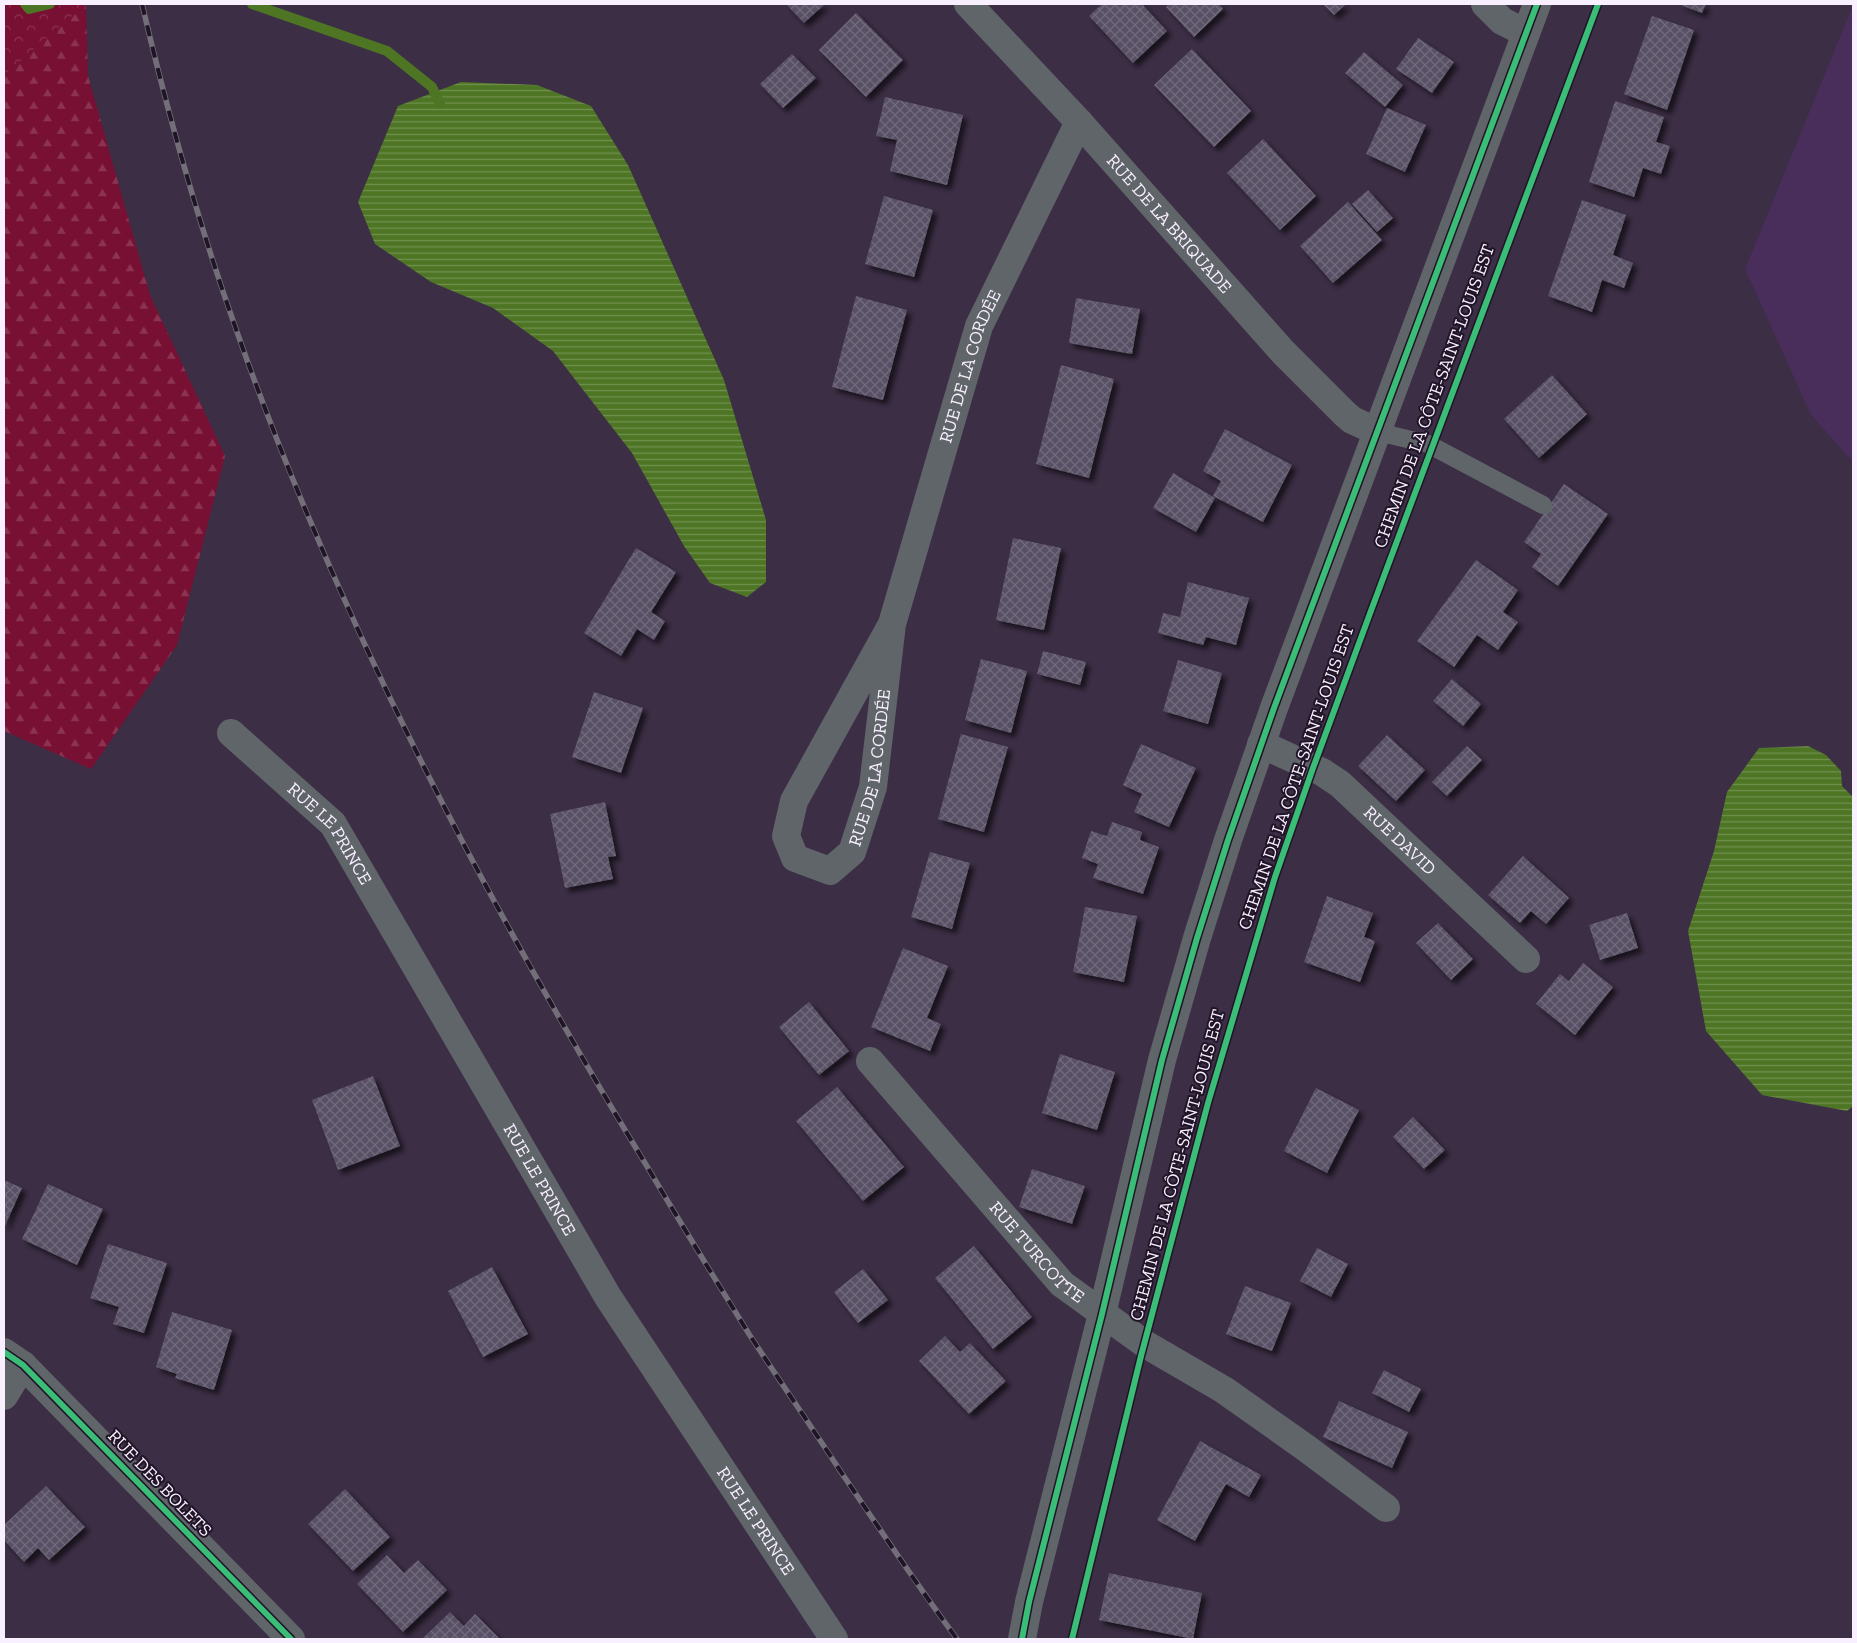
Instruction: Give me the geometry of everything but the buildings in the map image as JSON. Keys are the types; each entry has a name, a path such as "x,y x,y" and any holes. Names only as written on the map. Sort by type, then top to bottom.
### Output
{"street":[{"name":"RUE DE LA BRIQUADE","path":"968,4 1079,122 1283,352 1352,420 1378,432"},
{"path":"1485,4 1502,21 1526,33"},
{"name":"CHEMIN DE LA CÔTE-SAINT-LOUIS EST","path":"1022,1639 1029,1602 1102,1314 1165,1051 1197,938 1261,744 1537,4"},
{"name":"RUE DE LA CORDÉE","path":"892,624 794,801 786,836 795,858 830,871 852,852 874,787 892,624 979,326 1079,122"},
{"name":"RUE LE PRINCE","path":"231,733 333,824 608,1297 834,1639"},
{"name":"RUE DAVID","path":"1261,744 1322,772 1340,784 1526,958"},
{"name":"RUE TURCOTTE","path":"870,1061 1062,1284 1144,1344 1224,1390 1386,1508"},
{"name":"RUE DES BOLETS","path":"4,1396 14,1358"},
{"name":"RUE DES BOLETS","path":"14,1358 292,1639"}],"lane":[{"path":"1378,432 1428,444 1543,505"}],"shaded area":[{"path":"1853,5 1853,462 1811,415 1745,269"},
{"path":"461,82 537,85 591,106 628,165 724,380 766,520 766,582 747,597 710,583 684,546 632,453 553,351 493,308 431,282 375,244 358,202 398,106"},
{"path":"1808,746 1826,755 1841,771 1842,786 1853,797 1853,1106 1847,1111 1762,1095 1706,1031 1688,931 1714,851 1727,792 1759,748"}],"green space":[{"path":"4,4 86,4 88,76 150,295 225,456 177,645 91,769 4,731"},
{"path":"4,4 86,4 4,75"}],"waterway":[{"path":"25,4 29,9 50,4"},
{"path":"252,4 387,51 432,87 440,104"}],"railway":[{"path":"142,4 185,170 237,332 278,441 322,549 370,655 421,760 474,864 530,967 588,1068 698,1251 772,1369 898,1556 957,1639"}],"cycle path":[{"path":"1022,1639 1029,1602 1102,1314 1162,1060 1197,938 1228,840 1274,708 1537,4"},
{"path":"1072,1639 1141,1356 1208,1103 1275,877 1372,608 1598,4"},
{"path":"4,1352 23,1365 291,1639"}]}
